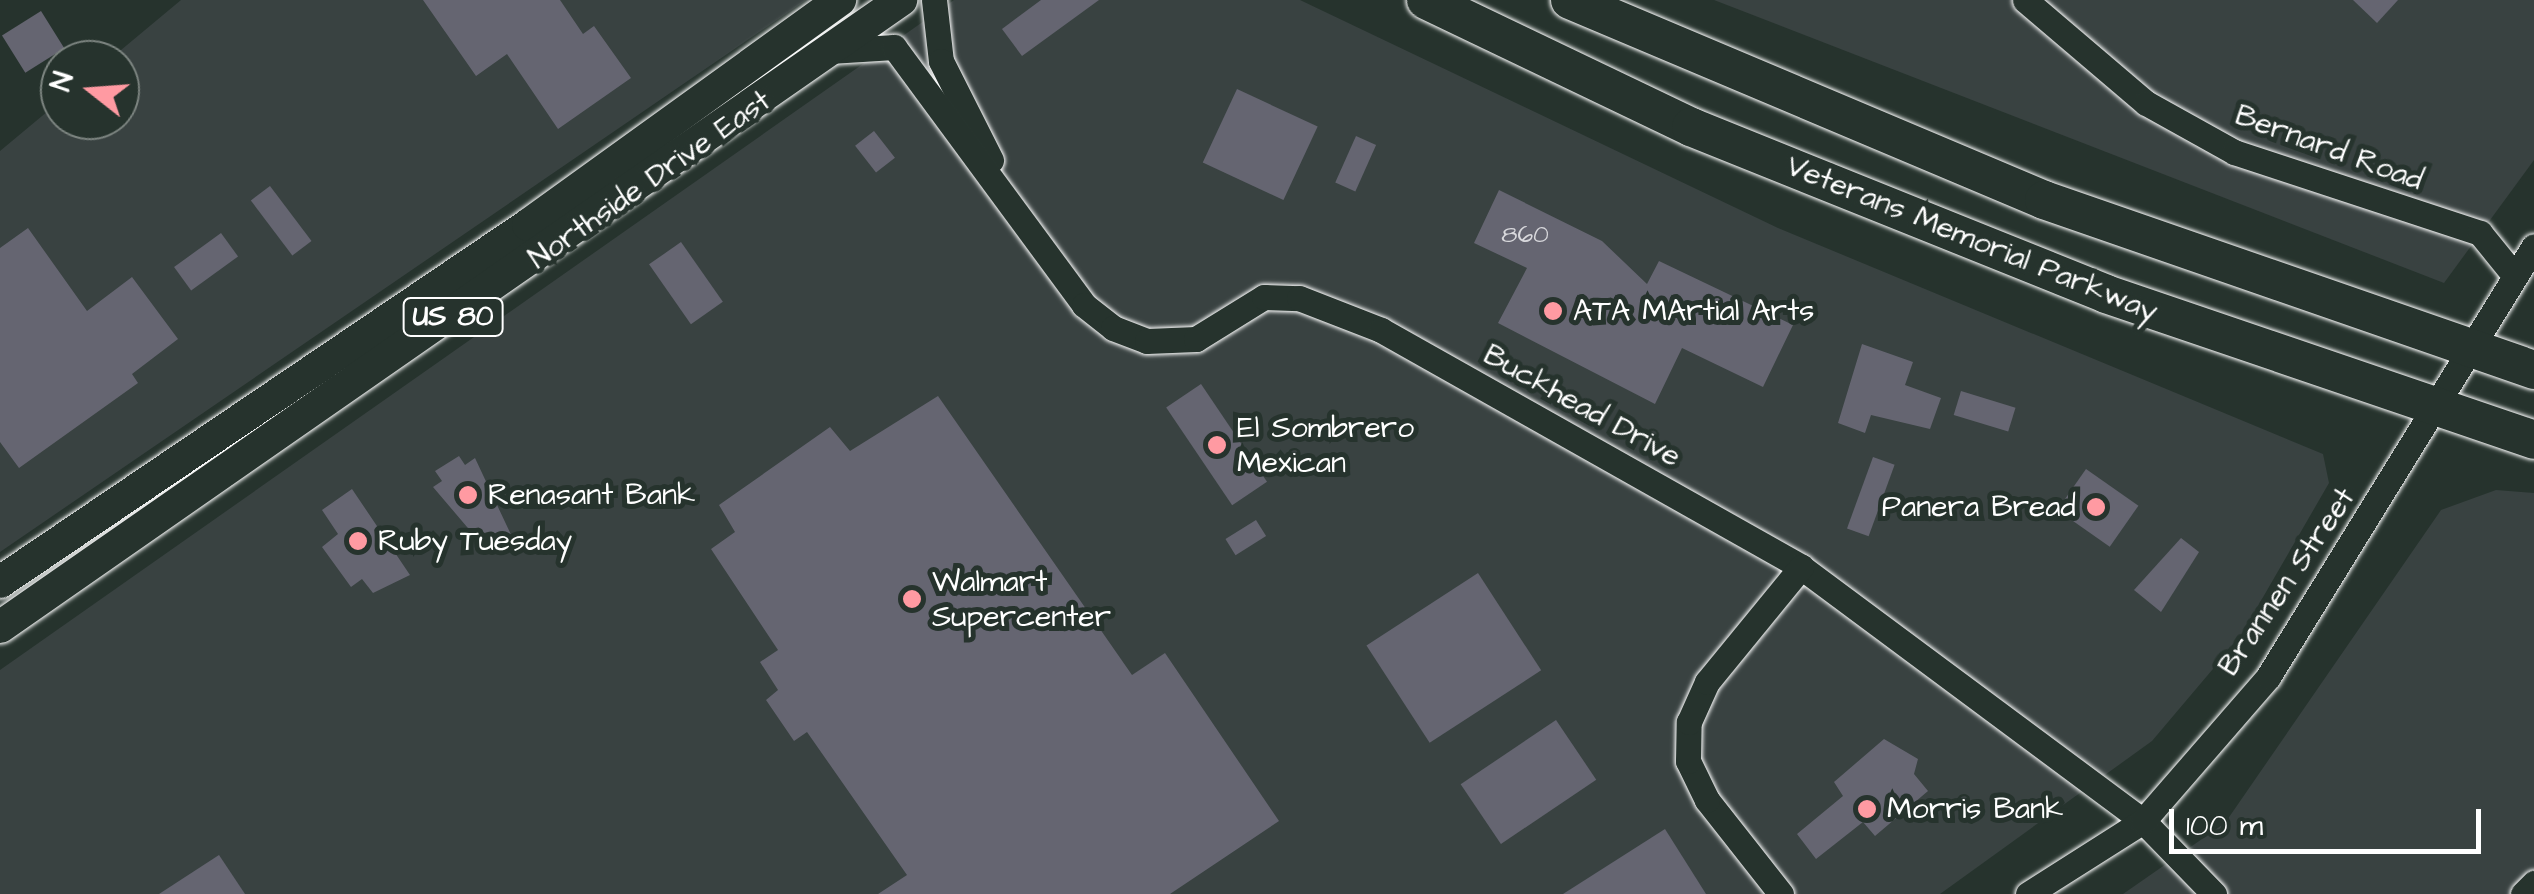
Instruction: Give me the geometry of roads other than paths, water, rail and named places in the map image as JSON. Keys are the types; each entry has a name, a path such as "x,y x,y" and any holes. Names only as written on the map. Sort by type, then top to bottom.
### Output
{"highway":[{"name":"Veterans Memorial Parkway","path":"1426,0 1691,127 2106,294 2436,412 2534,440"},
{"name":"Veterans Memorial Parkway","path":"1580,4 2044,200 2470,351 2534,370"}],"main road":[{"name":"Northside Drive East","path":"0,582 528,225 840,0"},
{"name":"Northside Drive East","path":"0,627 902,0"}],"street":[{"name":"Buckhead Drive","path":"934,0 941,61 984,133 995,174"},
{"name":"Bernard Road","path":"2025,0 2146,102 2234,152 2480,232 2514,275"},
{"name":"Buckhead Drive","path":"830,51 894,47 995,174 1084,306 1113,328 1147,342 1196,338 1259,297 1299,298 1381,330 1801,566 2144,821 2214,894"},
{"name":"Brannen Street","path":"2028,894 2144,821 2268,676 2436,412 2534,246"},
{"path":"1781,894 1707,800 1688,760 1688,722 1707,682 1801,566"},
{"path":"2523,894 2534,883"}],"place":[{"name":"ATA MArtial Arts","path":"1553,311"},
{"name":"El Sombrero Mexican","path":"1217,445"},
{"name":"Renasant Bank","path":"468,495"},
{"name":"Panera Bread","path":"2096,507"},
{"name":"Ruby Tuesday","path":"358,541"},
{"name":"Walmart Supercenter","path":"912,599"},
{"name":"Morris Bank","path":"1867,809"}]}
